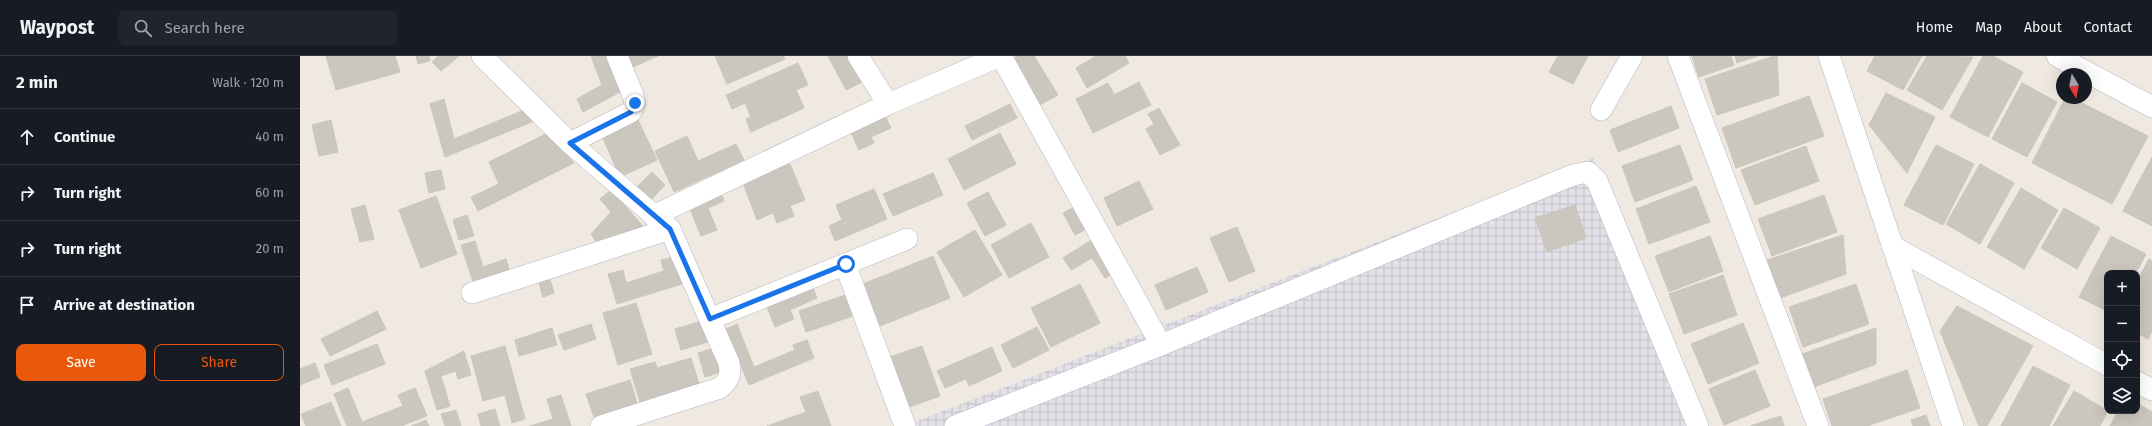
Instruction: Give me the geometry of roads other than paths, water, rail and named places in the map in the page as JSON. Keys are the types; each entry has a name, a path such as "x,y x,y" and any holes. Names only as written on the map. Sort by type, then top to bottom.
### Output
{"street":[{"path":"482,56 570,143 653,216 670,229 729,363 730,373 727,382 720,388 600,426"},
{"path":"570,143 631,112 635,103 617,56"},
{"path":"858,56 888,104"},
{"path":"653,216 888,104 1000,56 1161,345"},
{"path":"1601,110 1632,56"},
{"path":"1678,56 1818,426"},
{"path":"1829,56 1953,426"},
{"path":"2057,56 2152,107"},
{"path":"955,426 1161,345 1574,175 1588,172 1597,181 1698,426"},
{"path":"472,293 670,229"},
{"path":"710,319 907,239"},
{"path":"1892,246 2104,363"},
{"path":"846,264 905,426"},
{"path":"2140,384 2152,390"}]}
